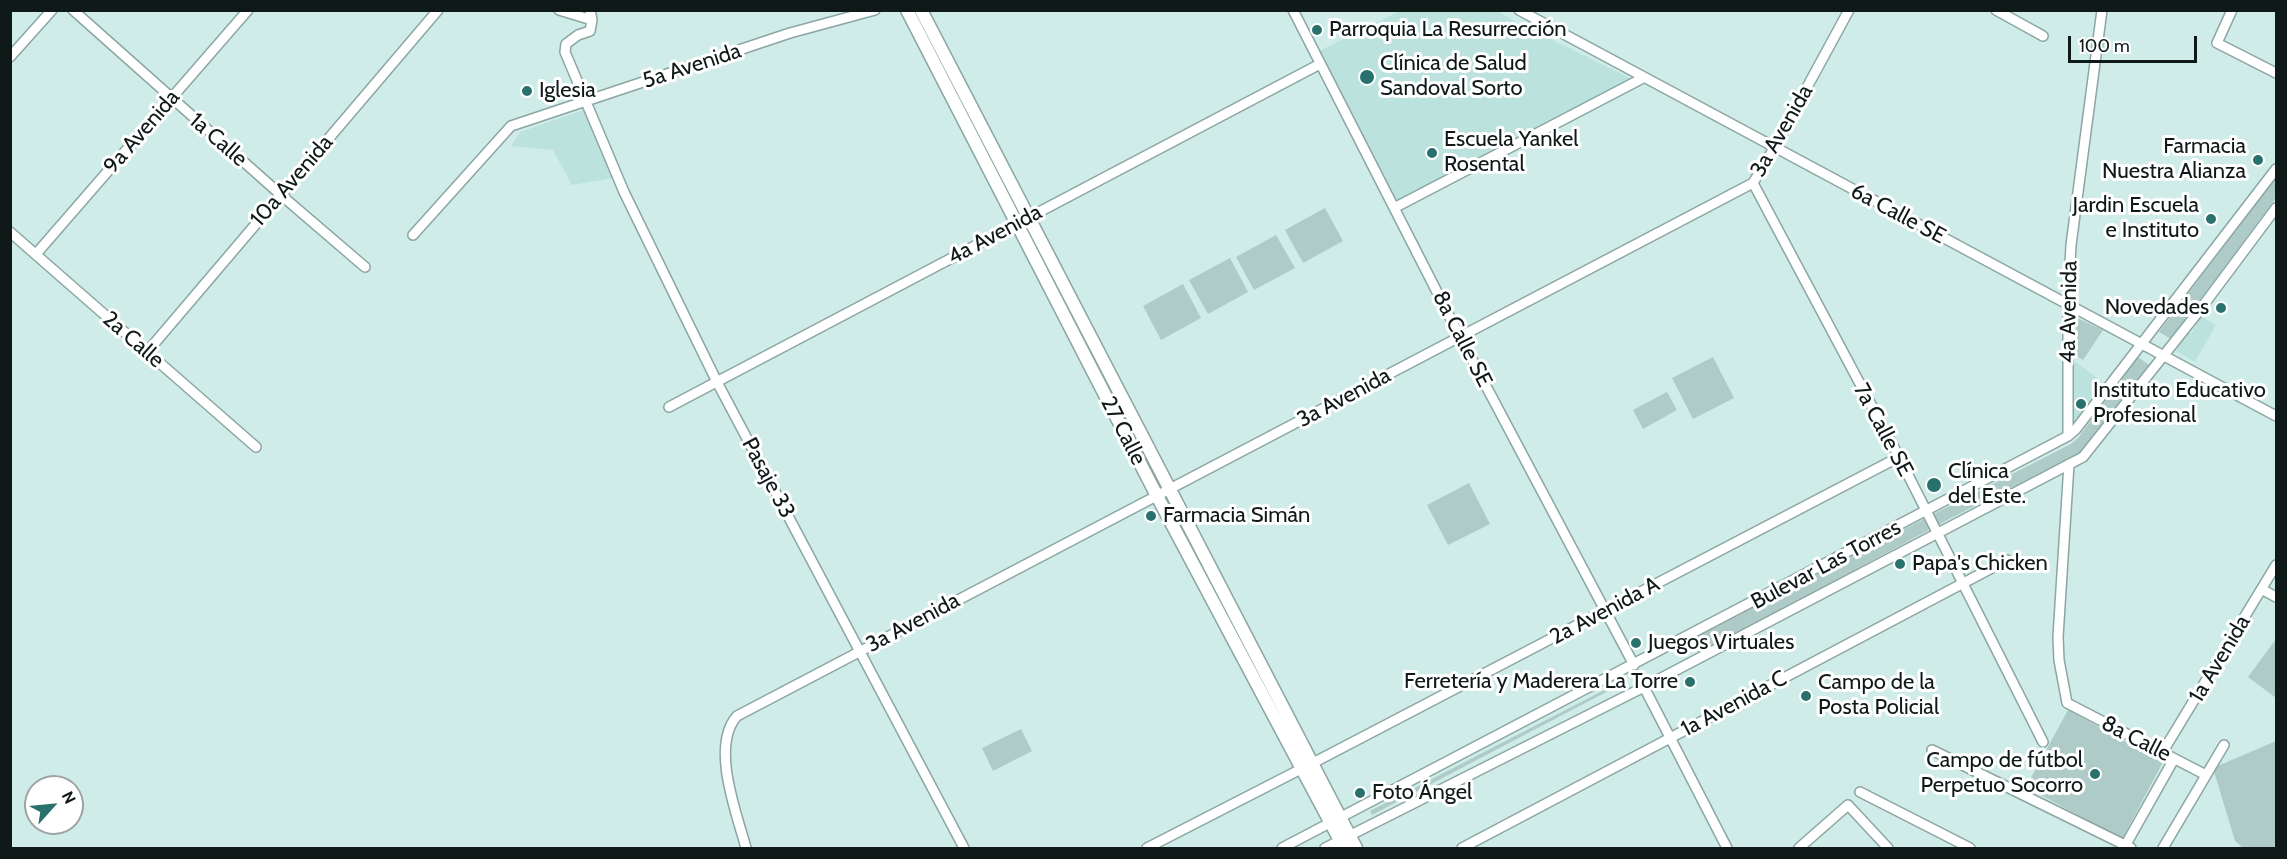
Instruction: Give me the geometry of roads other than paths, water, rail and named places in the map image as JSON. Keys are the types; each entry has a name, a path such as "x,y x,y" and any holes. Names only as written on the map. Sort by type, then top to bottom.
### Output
{"main road":[{"name":"27 Calle","path":"907,10 1169,490 1306,766"},
{"name":"27 Calle","path":"921,10 1156,496 1335,820 1356,849"}],"street":[{"path":"10,57 52,10"},
{"name":"1a Calle","path":"73,10 365,267"},
{"name":"9a Avenida","path":"36,254 248,10"},
{"name":"10a Avenida","path":"147,351 438,10"},
{"path":"559,10 591,15"},
{"name":"5a Avenida","path":"413,235 511,126 790,33 875,10"},
{"name":"8a Calle SE","path":"1293,10 1460,337 1634,665"},
{"name":"6a Calle SE","path":"1519,10 2277,416"},
{"name":"3a Avenida","path":"746,849 728,776 724,742 731,723 744,711 1753,183 1849,10"},
{"path":"1996,10 2043,36"},
{"name":"4a Avenida","path":"2068,436 2068,303 2071,245 2103,10"},
{"path":"2232,10 2217,43 2277,73"},
{"name":"Pasaje 33","path":"591,15 590,31 566,44 565,52 624,192 717,382 964,849"},
{"name":"4a Avenida","path":"669,407 1320,64"},
{"path":"1395,208 1643,78"},
{"name":"Bulevar Las Torres","path":"1282,849 2068,436 2142,345 2277,169"},
{"name":"7a Calle SE","path":"1753,183 1899,457 2043,742"},
{"name":"Bulevar Las Torres","path":"1325,849 1644,687 2083,457 2164,356 2277,208"},
{"name":"2a Calle","path":"10,232 256,447"},
{"name":"2a Avenida A","path":"1147,849 1899,457"},
{"name":"8a Calle","path":"2069,464 2058,637 2059,660 2067,703 2206,776"},
{"name":"1a Avenida C","path":"1462,849 2007,560"},
{"name":"1a Avenida","path":"2162,753 2277,565"},
{"path":"2263,590 2277,597"},
{"path":"1644,687 1727,849"},
{"path":"2163,849 2224,746"},
{"path":"1932,750 2128,847 2174,759"},
{"path":"1860,792 1970,849"},
{"path":"1799,849 1848,805 1888,849"}],"place":[{"name":"Parroquia La Resurrección","path":"1317,30"},
{"name":"Clínica de Salud Sandoval Sorto","path":"1367,77"},
{"name":"Iglesia","path":"527,91"},
{"name":"Escuela Yankel Rosental","path":"1432,153"},
{"name":"Farmacia Nuestra Alianza","path":"2258,160"},
{"name":"Jardin Escuela e Instituto","path":"2211,219"},
{"name":"Novedades","path":"2221,308"},
{"name":"Instituto Educativo Profesional","path":"2081,404"},
{"name":"Clínica del Este.","path":"1934,485"},
{"name":"Farmacia Simán","path":"1151,516"},
{"name":"Papa's Chicken","path":"1900,564"},
{"name":"Juegos Virtuales","path":"1636,643"},
{"name":"Ferretería y Maderera La Torre","path":"1690,682"},
{"name":"Campo de la Posta Policial","path":"1806,696"},
{"name":"Campo de fútbol Perpetuo Socorro","path":"2095,774"},
{"name":"Foto Ángel","path":"1360,793"}]}
